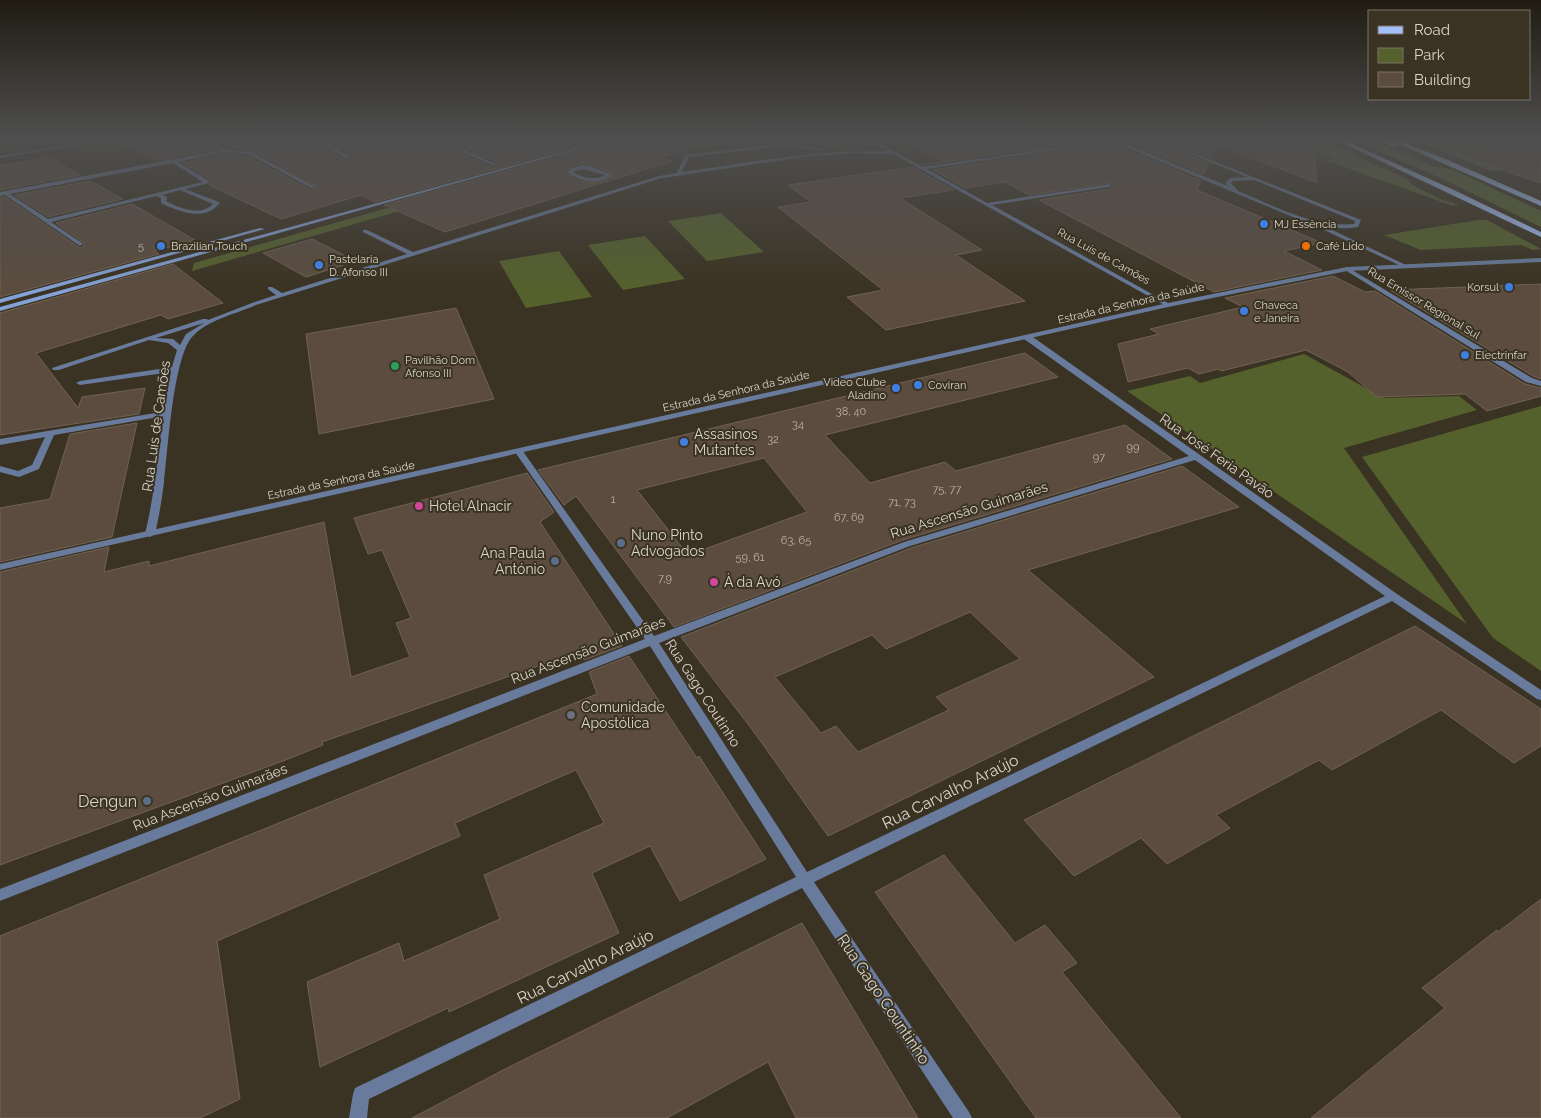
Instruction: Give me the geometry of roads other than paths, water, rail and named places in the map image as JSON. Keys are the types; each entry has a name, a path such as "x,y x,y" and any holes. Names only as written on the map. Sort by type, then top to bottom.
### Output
{"main road":[{"path":"0,301 403,190"},
{"path":"0,310 429,190"},
{"path":"1450,190 1541,235"},
{"path":"1510,190 1541,204"}],"street":[{"path":"3,193 17,190"},
{"path":"47,221 171,190"},
{"path":"156,194 164,197 163,202 186,212 194,213 214,207 217,203 195,193 182,190"},
{"name":"Rua Luís de Camões","path":"56,368 616,190"},
{"name":"Rua Luís de Camões","path":"963,190 1168,305"},
{"path":"988,204 1076,190"},
{"path":"1230,190 1307,221 1403,265"},
{"path":"1235,190 1239,194"},
{"path":"1286,190 1358,220 1356,226 1342,228 1323,226 1307,221"},
{"path":"3,193 80,244"},
{"path":"365,231 412,254"},
{"name":"Estrada da Senhora da Saúde","path":"0,568 1168,305 1347,269 1541,260"},
{"name":"Rua Emissor Regional Sul","path":"1347,269 1529,380 1541,384"},
{"path":"270,288 281,296"},
{"name":"Rua Luís de Camões","path":"150,534 158,498 167,413 181,349 187,337 208,323 254,304"},
{"name":"Rua José Feria Pavão","path":"1027,337 1393,596"},
{"path":"146,339 170,341 181,349"},
{"path":"80,383 176,369"},
{"path":"0,442 167,413"},
{"path":"0,469 19,474 36,467 51,433"},
{"name":"Rua Gago Coutinho","path":"519,452 652,641 805,880"},
{"name":"Rua Ascensão Guimarães","path":"0,895 652,641 907,544 1195,457"},
{"path":"1393,596 1541,696"},
{"name":"Rua Carvalho Araújo","path":"358,1118 361,1094 1393,596"},
{"name":"Rua Gago Countinho","path":"805,880 963,1118"}],"place":[{"name":"MJ Essência","path":"1264,224"},
{"name":"Brazilian Touch","path":"161,246"},
{"name":"Café Lido","path":"1306,246"},
{"name":"Pastelaria D. Afonso III","path":"319,265"},
{"name":"Korsul","path":"1509,287"},
{"name":"Chaveca e Janeira","path":"1244,311"},
{"name":"Electrinfar","path":"1465,355"},
{"name":"Pavilhão Dom Afonso III","path":"395,366"},
{"name":"Coviran","path":"918,385"},
{"name":"Video Clube Aladino","path":"896,388"},
{"name":"Assasinos Mutantes","path":"684,442"},
{"name":"Hotel Alnacir","path":"419,506"},
{"name":"Nuno Pinto Advogados","path":"621,543"},
{"name":"Ana Paula António","path":"555,561"},
{"name":"À da Avó","path":"714,582"},
{"name":"Comunidade Apostólica","path":"571,715"},
{"name":"Dengun","path":"147,801"}]}
